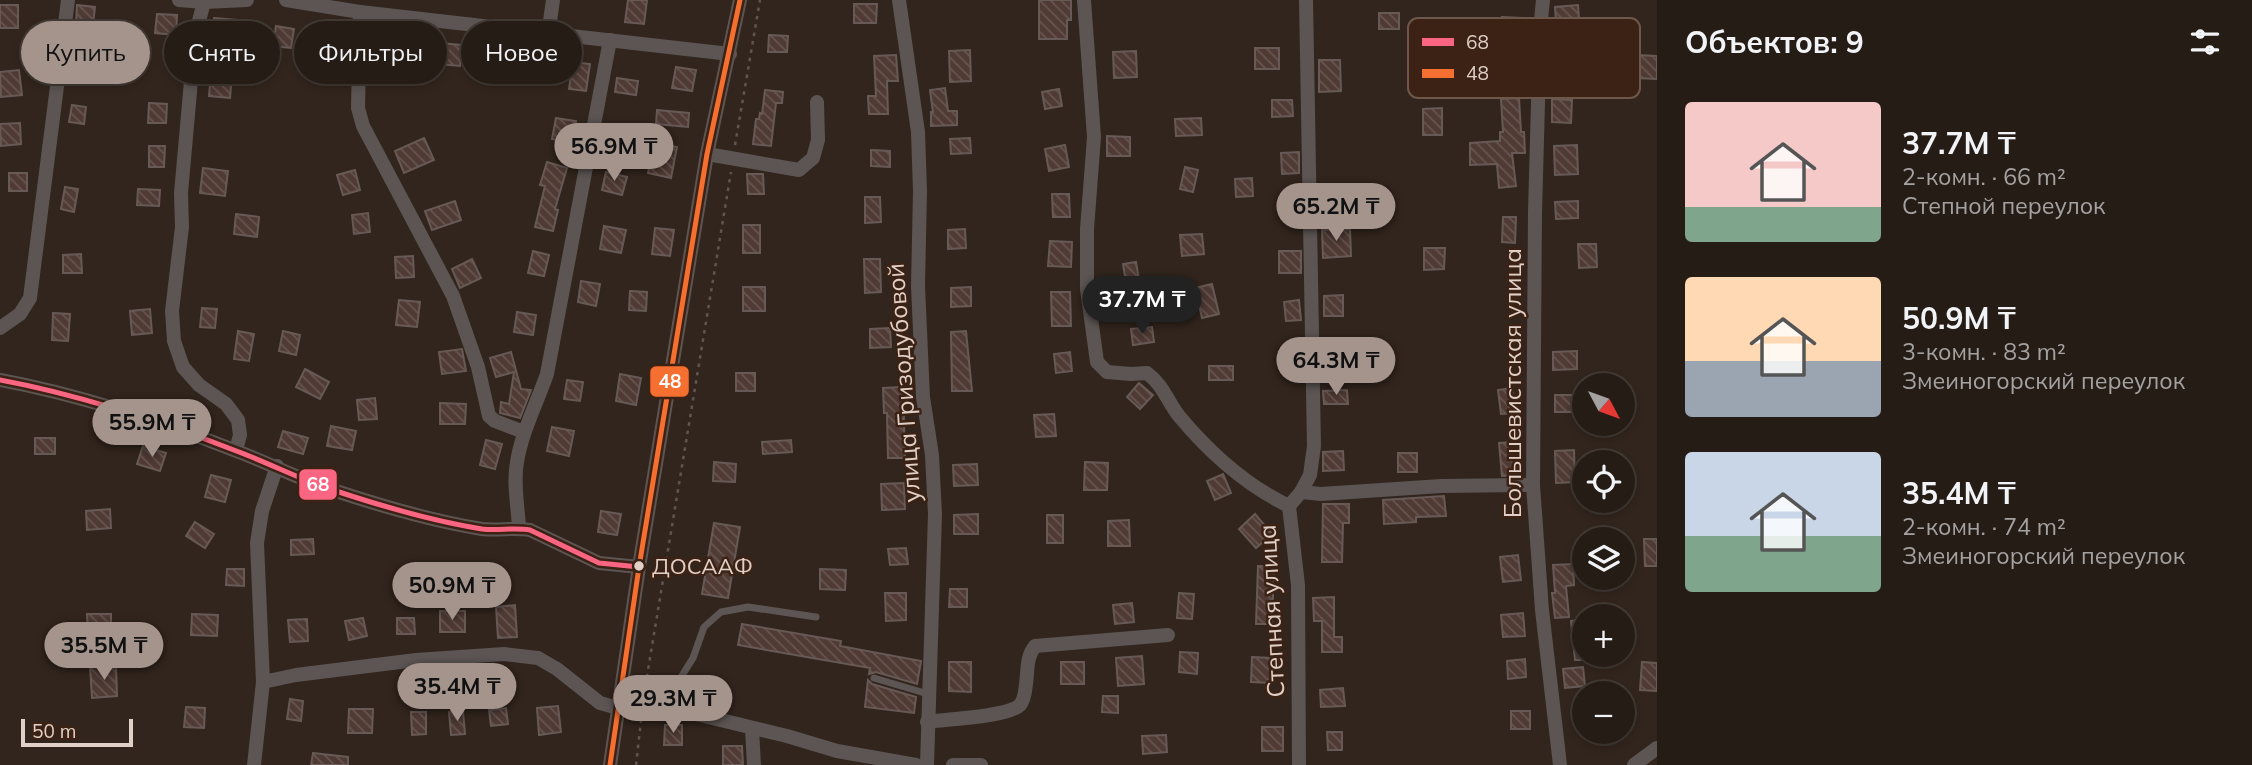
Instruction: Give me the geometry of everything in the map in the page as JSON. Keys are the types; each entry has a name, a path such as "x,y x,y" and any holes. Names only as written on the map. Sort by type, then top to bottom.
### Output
{"street":[{"path":"0,328 20,314 30,298 68,0"},
{"path":"179,0 247,0"},
{"path":"286,0 461,24"},
{"path":"550,21 553,0"},
{"path":"610,765 639,567 707,154 740,0"},
{"name":"улица Гризодубовой","path":"899,0 918,131 918,286 923,397 932,455 935,514 927,765"},
{"path":"1084,0 1094,137 1087,229 1087,289 1097,362 1107,372 1147,373 1159,382 1175,411 1197,437 1237,472 1271,497 1289,506"},
{"name":"Степная улица","path":"1299,765 1298,585 1289,506 1310,475 1314,446 1306,0"},
{"name":"Большевистская улица","path":"1541,18 1543,0"},
{"path":"204,2 195,36 190,89 181,193 182,227 172,311 174,341 183,367 199,385 226,404 238,420 240,435 236,450"},
{"path":"360,12 358,107 363,126 453,296 478,367 489,415 495,421 524,432"},
{"path":"582,38 730,54"},
{"path":"519,528 515,486 517,464 524,432 547,374 610,40"},
{"name":"Большевистская улица","path":"1538,98 1533,485 1542,610 1560,765"},
{"path":"707,154 799,170 813,158 818,140 817,102"},
{"path":"0,380 29,385 129,413 236,450 331,490 446,522 505,531 519,528 530,530 599,563 639,567"},
{"path":"254,765 263,682 257,543 262,512 277,466"},
{"path":"1301,492 1321,494 1441,486 1533,485"},
{"path":"927,722 994,715 1009,712 1018,706 1024,698 1028,662 1034,646 1168,635"},
{"path":"263,682 296,675 416,660 504,654 538,658 557,669 600,703 618,708 663,706 837,751 916,765"},
{"path":"752,729 754,765"},
{"path":"1634,765 1657,748"},
{"path":"954,765 981,765"}],"lane":[{"path":"663,706 692,658 704,627 721,612 748,607 816,617"},
{"path":"874,678 928,694"}],"path":[{"path":"636,765 642,707 760,0"}],"building":[{"path":"628,0 647,0 644,24 625,22"},
{"path":"1039,0 1071,0 1067,39 1039,39"},
{"path":"854,4 877,4 876,23 854,23"},
{"path":"0,5 18,5 18,28 0,28"},
{"path":"77,5 95,7 93,21 76,21"},
{"path":"1578,5 1579,18 1556,18 1555,7"},
{"path":"1379,13 1399,13 1399,29 1379,29"},
{"path":"157,14 177,15 177,21 164,21 164,34 155,33"},
{"path":"214,18 237,20 237,21 214,21"},
{"path":"280,27 294,29 291,48 280,47"},
{"path":"769,35 788,36 787,52 768,52"},
{"path":"447,44 461,45 460,66 447,65"},
{"path":"1255,48 1279,48 1279,69 1255,69"},
{"path":"970,50 971,81 950,82 949,51"},
{"path":"1136,51 1137,77 1114,78 1113,52"},
{"path":"896,55 898,81 887,81 888,114 869,114 868,96 876,96 874,56"},
{"path":"1640,55 1657,56 1657,79 1640,78"},
{"path":"1319,60 1340,60 1341,91 1319,92"},
{"path":"582,63 590,64 586,91 569,89 570,84 582,84"},
{"path":"676,67 696,70 692,91 672,88"},
{"path":"19,70 22,95 1,97 0,72"},
{"path":"617,78 638,81 636,95 615,92"},
{"path":"210,84 231,84 230,98 209,96"},
{"path":"945,88 948,111 957,111 957,125 931,126 933,112 930,90"},
{"path":"1059,89 1062,106 1045,109 1042,92"},
{"path":"765,90 783,92 782,103 776,103 771,146 753,144 756,119 762,114"},
{"path":"1519,98 1525,153 1512,153 1516,186 1499,188 1497,164 1470,165 1470,143 1500,141 1500,132 1503,132 1501,99"},
{"path":"1552,99 1572,100 1571,123 1552,122"},
{"path":"1272,100 1292,100 1293,116 1272,117"},
{"path":"149,103 167,104 166,123 148,123"},
{"path":"72,105 86,107 84,124 69,122"},
{"path":"1442,108 1442,135 1423,135 1423,109"},
{"path":"657,110 689,113 688,127 656,124"},
{"path":"556,118 576,121 572,143 552,139"},
{"path":"1201,118 1202,135 1176,136 1175,119"},
{"path":"20,123 21,144 1,146 0,124"},
{"path":"1107,136 1130,137 1130,156 1107,156"},
{"path":"424,138 434,160 404,173 395,151"},
{"path":"970,138 971,153 951,154 950,139"},
{"path":"654,143 677,147 671,178 648,173"},
{"path":"1065,145 1069,167 1049,171 1045,149"},
{"path":"1577,145 1578,174 1555,175 1554,146"},
{"path":"149,146 165,146 164,167 149,167"},
{"path":"871,150 890,151 890,167 871,166"},
{"path":"1299,152 1299,173 1282,174 1281,153"},
{"path":"547,162 567,168 555,209 558,210 553,231 535,227 545,186 540,185"},
{"path":"1185,167 1198,170 1193,192 1180,189"},
{"path":"203,168 228,171 225,196 200,193"},
{"path":"355,170 360,190 343,195 337,175"},
{"path":"606,172 627,177 622,195 602,190"},
{"path":"9,173 27,173 27,191 9,191"},
{"path":"747,174 763,174 764,194 748,194"},
{"path":"1252,178 1253,196 1236,197 1235,179"},
{"path":"65,187 78,189 74,212 61,209"},
{"path":"138,189 160,190 159,206 137,205"},
{"path":"1052,194 1069,194 1070,217 1053,217"},
{"path":"865,197 880,197 881,222 865,223"},
{"path":"455,201 461,220 432,230 425,211"},
{"path":"1578,201 1578,218 1556,219 1555,202"},
{"path":"368,213 370,232 354,234 352,215"},
{"path":"236,214 259,217 257,237 234,234"},
{"path":"1503,217 1516,217 1515,243 1502,242"},
{"path":"743,225 760,225 760,253 743,253"},
{"path":"604,226 626,230 621,253 600,249"},
{"path":"655,228 674,230 670,256 652,254"},
{"path":"965,229 966,248 948,249 948,230"},
{"path":"1350,229 1351,256 1323,258 1322,230"},
{"path":"1202,234 1204,254 1182,256 1180,235"},
{"path":"1050,241 1072,242 1071,267 1048,266"},
{"path":"1578,244 1596,244 1597,267 1579,268"},
{"path":"1424,248 1445,248 1444,269 1424,270"},
{"path":"533,251 549,255 544,276 528,273"},
{"path":"1279,251 1301,251 1301,273 1279,273"},
{"path":"81,254 82,273 63,273 63,255"},
{"path":"413,256 414,277 396,278 395,257"},
{"path":"472,259 481,278 460,288 452,269"},
{"path":"864,259 880,259 881,292 865,293"},
{"path":"1136,262 1139,280 1126,283 1123,264"},
{"path":"581,281 600,284 596,306 578,302"},
{"path":"1212,284 1219,314 1202,318 1195,288"},
{"path":"743,287 765,287 765,311 743,311"},
{"path":"971,287 971,306 951,307 951,288"},
{"path":"630,291 647,292 646,311 629,310"},
{"path":"1051,292 1070,292 1071,326 1052,326"},
{"path":"1343,295 1343,316 1324,316 1324,296"},
{"path":"399,300 420,302 417,327 396,325"},
{"path":"1299,300 1301,320 1286,321 1284,302"},
{"path":"202,308 217,309 215,328 200,327"},
{"path":"150,309 152,333 132,335 130,311"},
{"path":"517,312 536,315 533,335 514,332"},
{"path":"53,313 70,314 68,341 52,340"},
{"path":"1152,327 1154,342 1133,345 1131,329"},
{"path":"890,328 891,347 870,348 870,329"},
{"path":"238,331 254,334 249,361 234,359"},
{"path":"283,331 300,335 296,355 279,351"},
{"path":"966,331 972,391 952,391 951,332"},
{"path":"1342,346 1344,367 1323,368 1322,347"},
{"path":"1299,347 1301,371 1282,373 1281,348"},
{"path":"462,349 466,371 442,374 439,352"},
{"path":"1577,351 1577,369 1553,370 1553,352"},
{"path":"511,352 521,389 531,390 520,418 500,413 501,402 509,404 514,372 496,377 490,358"},
{"path":"1070,352 1072,371 1056,373 1054,354"},
{"path":"1209,366 1233,366 1233,380 1209,380"},
{"path":"305,369 329,382 320,399 296,387"},
{"path":"736,373 755,373 755,391 736,391"},
{"path":"620,374 641,378 636,405 616,401"},
{"path":"567,380 583,382 580,401 564,399"},
{"path":"1139,383 1153,395 1140,409 1127,397"},
{"path":"903,387 905,458 888,458 887,413 884,413 883,388"},
{"path":"1512,388 1515,413 1501,414 1498,390"},
{"path":"1347,390 1348,404 1324,404 1323,391"},
{"path":"1555,395 1572,395 1572,412 1555,412"},
{"path":"375,398 377,419 359,420 357,400"},
{"path":"440,403 466,404 465,424 440,424"},
{"path":"1054,414 1056,436 1036,437 1034,415"},
{"path":"331,426 356,431 352,450 327,446"},
{"path":"552,427 574,431 569,456 547,451"},
{"path":"283,431 308,438 303,454 278,447"},
{"path":"35,438 55,438 55,454 35,454"},
{"path":"486,440 502,444 495,469 480,465"},
{"path":"791,440 792,452 763,454 762,442"},
{"path":"1515,442 1517,475 1502,476 1499,443"},
{"path":"143,446 166,453 160,471 137,464"},
{"path":"1572,450 1572,482 1556,483 1555,451"},
{"path":"1343,451 1344,470 1323,471 1323,452"},
{"path":"1398,453 1417,453 1417,472 1398,472"},
{"path":"714,462 736,464 735,482 713,481"},
{"path":"1085,462 1108,463 1107,490 1084,490"},
{"path":"977,464 978,485 954,486 953,465"},
{"path":"1223,474 1231,493 1215,500 1207,481"},
{"path":"211,475 231,480 225,502 205,497"},
{"path":"904,483 905,509 882,510 881,484"},
{"path":"1444,496 1446,516 1416,517 1416,522 1384,524 1383,500"},
{"path":"1323,504 1349,504 1349,523 1343,523 1342,562 1322,562"},
{"path":"110,509 111,528 87,530 86,511"},
{"path":"601,511 621,514 617,535 598,532"},
{"path":"978,514 978,534 954,534 954,515"},
{"path":"1255,514 1272,534 1256,548 1239,529"},
{"path":"1047,515 1063,515 1063,543 1047,543"},
{"path":"1129,520 1130,546 1108,546 1108,521"},
{"path":"195,522 214,534 205,548 186,536"},
{"path":"714,523 740,527 728,598 702,594"},
{"path":"313,539 314,554 291,555 291,540"},
{"path":"1644,539 1657,539 1657,566 1645,566"},
{"path":"906,548 908,564 890,565 888,549"},
{"path":"1518,555 1521,580 1503,582 1500,557"},
{"path":"1572,564 1572,585 1566,586 1569,617 1555,618 1553,565"},
{"path":"1258,566 1274,567 1272,624 1256,624"},
{"path":"227,569 244,569 244,586 226,585"},
{"path":"820,569 846,570 845,590 820,589"},
{"path":"950,589 967,589 967,607 949,607"},
{"path":"885,593 906,593 906,620 886,621"},
{"path":"1179,593 1194,594 1192,619 1177,618"},
{"path":"1334,597 1334,637 1342,637 1342,652 1322,652 1322,621 1314,621 1313,598"},
{"path":"1132,603 1134,622 1115,624 1113,605"},
{"path":"515,605 517,637 498,638 496,607"},
{"path":"440,611 465,611 465,632 440,632"},
{"path":"1523,613 1525,636 1503,637 1501,615"},
{"path":"87,614 111,614 111,633 88,634"},
{"path":"192,614 218,615 217,636 191,635"},
{"path":"363,618 367,636 349,640 345,621"},
{"path":"397,618 414,618 415,634 397,634"},
{"path":"307,619 308,641 290,642 288,620"},
{"path":"742,624 841,641 840,646 921,661 917,684 876,672 869,674 870,668 738,645"},
{"path":"140,638 148,659 132,665 125,643"},
{"path":"1180,652 1198,653 1197,674 1179,672"},
{"path":"1142,656 1144,684 1118,686 1116,658"},
{"path":"1252,657 1272,658 1271,683 1251,682"},
{"path":"1525,659 1526,677 1508,679 1507,661"},
{"path":"949,662 971,662 971,692 949,691"},
{"path":"1061,662 1084,662 1084,684 1061,684"},
{"path":"1642,662 1657,663 1657,691 1640,690"},
{"path":"116,666 117,696 92,698 90,667"},
{"path":"1583,667 1584,681 1572,681 1572,687 1565,688 1563,669"},
{"path":"868,680 872,684 916,697 914,713 865,707"},
{"path":"1343,688 1345,706 1321,707 1320,690"},
{"path":"1103,696 1118,696 1118,713 1102,712"},
{"path":"290,699 303,701 301,721 287,719"},
{"path":"558,706 561,732 539,735 537,708"},
{"path":"186,707 205,708 204,728 184,727"},
{"path":"506,708 508,724 491,726 489,710"},
{"path":"349,709 373,709 372,733 348,733"},
{"path":"463,711 465,734 451,735 449,712"},
{"path":"1511,711 1530,711 1530,729 1511,729"},
{"path":"411,712 426,712 426,734 412,735"},
{"path":"665,725 682,725 682,745 664,745"},
{"path":"1262,727 1283,727 1283,751 1262,751"},
{"path":"1327,732 1342,732 1342,750 1328,750"},
{"path":"1166,735 1167,752 1143,754 1142,736"},
{"path":"723,746 742,746 743,765 723,765"},
{"path":"313,753 348,757 348,765 311,765"}],"transit line":[{"name":"48","path":"610,765 639,567 707,154 740,0"},
{"name":"68","path":"0,380 61,393 151,420 321,486 388,507 482,529 530,530 599,563 639,567"}],"place":[{"name":"ДОСААФ","path":"639,566"}]}
